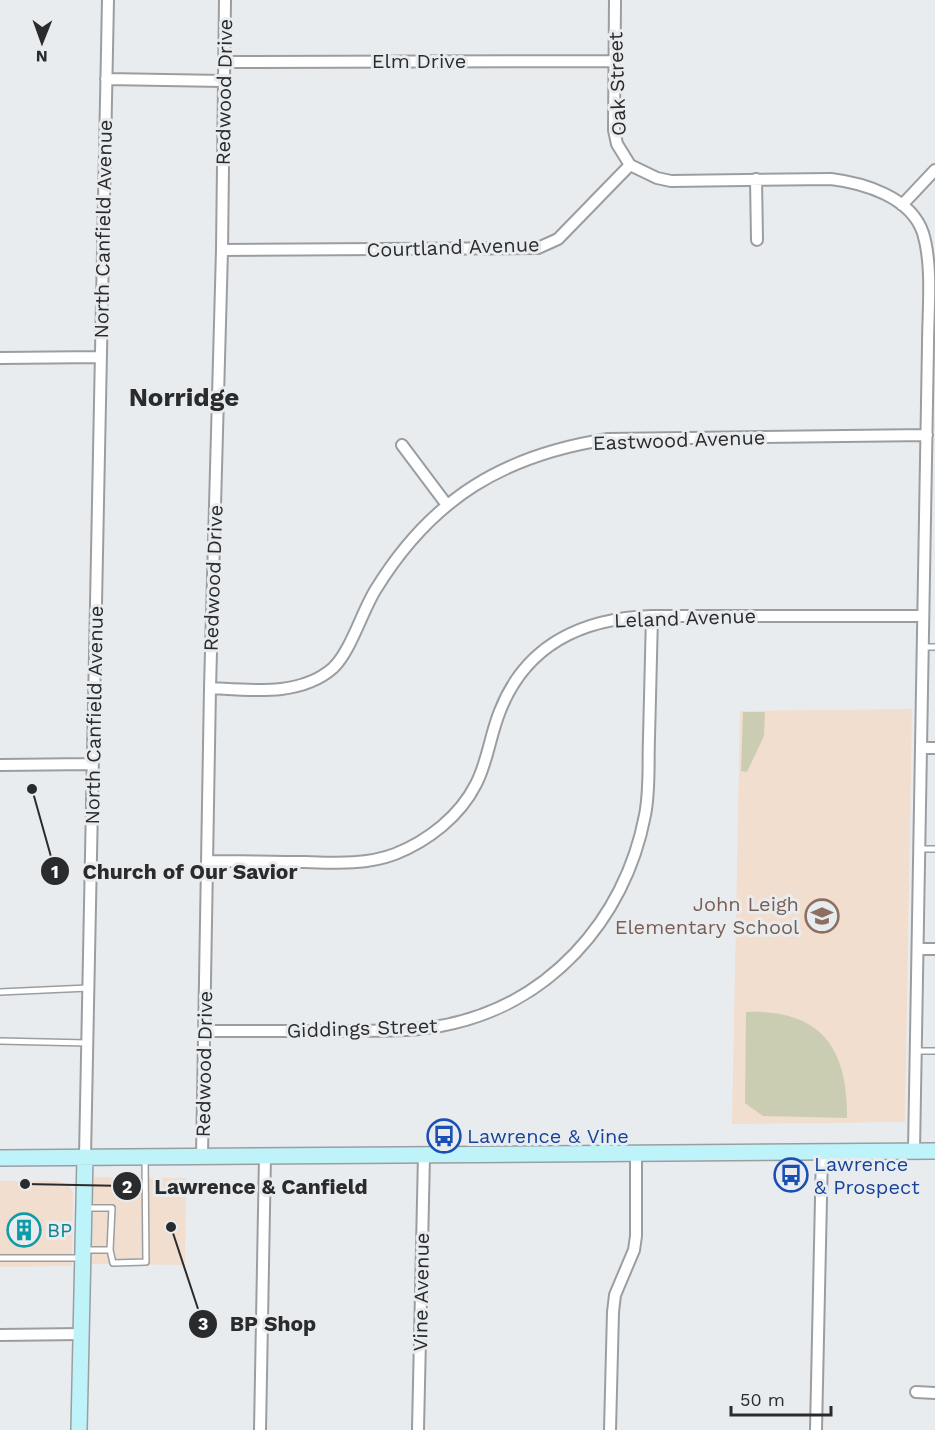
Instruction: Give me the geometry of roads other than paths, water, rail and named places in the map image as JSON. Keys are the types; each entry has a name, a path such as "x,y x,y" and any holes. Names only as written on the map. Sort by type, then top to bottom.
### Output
{"main road":[{"path":"0,1158 935,1151"},
{"name":"North Canfield Avenue","path":"79,1430 85,1157"}],"street":[{"name":"North Canfield Avenue","path":"85,1157 108,0"},
{"name":"Redwood Drive","path":"202,1156 209,861 210,688 222,250 225,0"},
{"name":"Oak Street","path":"615,0 614,130 617,144 630,165"},
{"name":"Elm Drive","path":"224,62 614,60"},
{"path":"106,80 224,81"},
{"path":"630,165 650,175 671,181 831,179 853,182 872,188 902,205 914,217 923,232 929,280 932,345 927,435 930,547 923,616 914,1151"},
{"name":"Courtland Avenue","path":"222,250 538,248 558,240 630,165"},
{"path":"902,205 935,170"},
{"path":"756,179 757,240"},
{"path":"0,358 101,357"},
{"name":"Eastwood Avenue","path":"210,688 280,690 317,678 333,668 344,654 364,610 391,566 425,524 469,488 518,462 566,446 608,439 927,435"},
{"path":"402,445 447,505"},
{"name":"Leland Avenue","path":"209,861 363,862 394,855 421,841 447,821 472,791 488,754 501,708 515,681 534,658 560,639 591,624 628,616 923,616"},
{"name":"Giddings Street","path":"204,1032 399,1030 442,1026 484,1014 512,1001 538,986 571,960 596,929 619,893 641,835 648,793 652,616"},
{"path":"921,748 935,748"},
{"path":"0,765 93,764"},
{"path":"918,949 935,949"},
{"path":"816,1430 822,1152"},
{"path":"610,1430 613,1312 615,1294 634,1250 636,1153"},
{"name":"Vine Avenue","path":"418,1430 424,1155"},
{"path":"260,1430 265,1156"},
{"path":"0,1335 81,1334"},
{"path":"916,1392 935,1393"}],"lane":[{"path":"923,647 935,647"},
{"path":"920,849 935,849"},
{"path":"0,992 88,988"},
{"path":"0,1041 87,1044"},
{"path":"916,1051 935,1051"},
{"path":"84,1208 112,1208 110,1250 113,1263 146,1262 146,1156"},
{"path":"0,1258 83,1254 110,1250"}],"place":[{"name":"Church of Our Savior","path":"32,789"},
{"name":"John Leigh Elementary School","path":"822,916"},
{"name":"Lawrence & Vine","path":"444,1136"},
{"name":"Lawrence & Prospect","path":"791,1175"},
{"name":"Lawrence & Canfield","path":"25,1184"},
{"name":"BP Shop","path":"171,1227"},
{"name":"BP","path":"24,1230"}],"district":[{"name":"Norridge","path":"184,397"}]}
